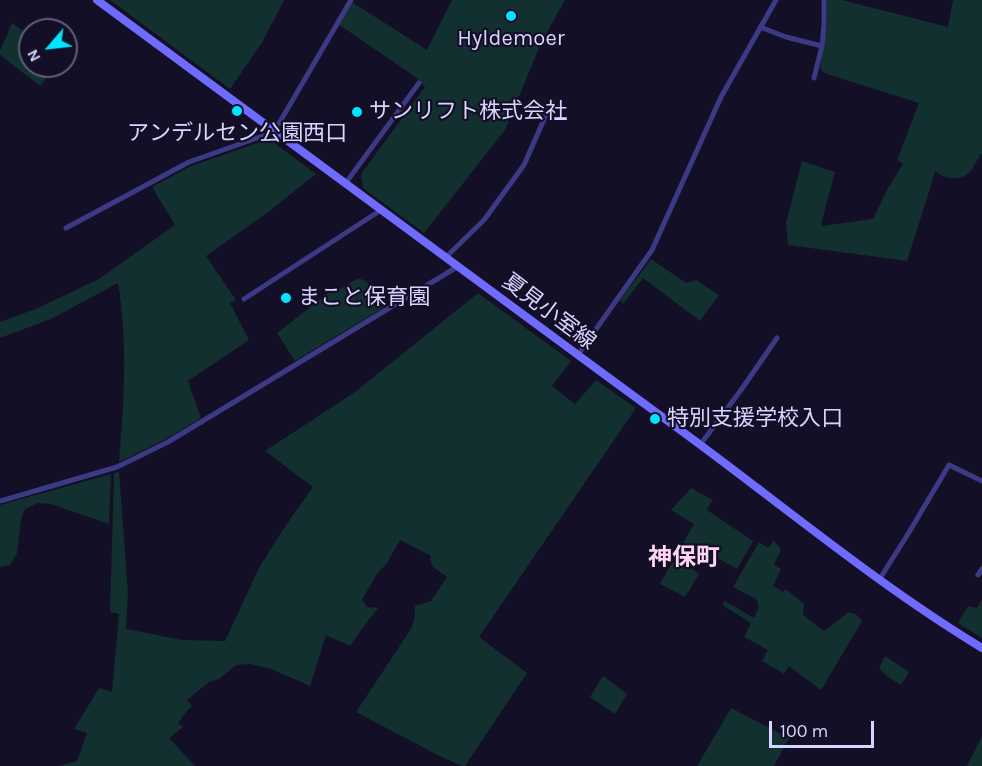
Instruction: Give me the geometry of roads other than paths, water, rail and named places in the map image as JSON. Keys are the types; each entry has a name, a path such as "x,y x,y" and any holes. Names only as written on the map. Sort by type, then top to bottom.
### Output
{"main road":[{"name":"夏見小室線","path":"97,0 879,580 936,620 982,648"}],"street":[{"path":"66,228 189,162 274,132 351,0"},
{"path":"577,356 652,250 721,97 776,0"},
{"path":"814,78 822,46 824,0"},
{"path":"760,27 786,37 822,46"},
{"path":"345,184 419,83"},
{"path":"446,258 484,220 524,165 552,101"},
{"path":"244,299 381,210"},
{"path":"0,501 117,467 168,442 457,267"},
{"path":"700,445 777,338"},
{"path":"879,580 949,465 982,481"},
{"path":"978,576 982,569"}],"place":[{"name":"Hyldemoer","path":"511,16"},
{"name":"アンデルセン公園西口","path":"237,111"},
{"name":"サンリフト株式会社","path":"357,112"},
{"name":"まこと保育園","path":"286,298"},
{"name":"特別支援学校入口","path":"655,419"}],"district":[{"name":"神保町","path":"684,558"}]}
